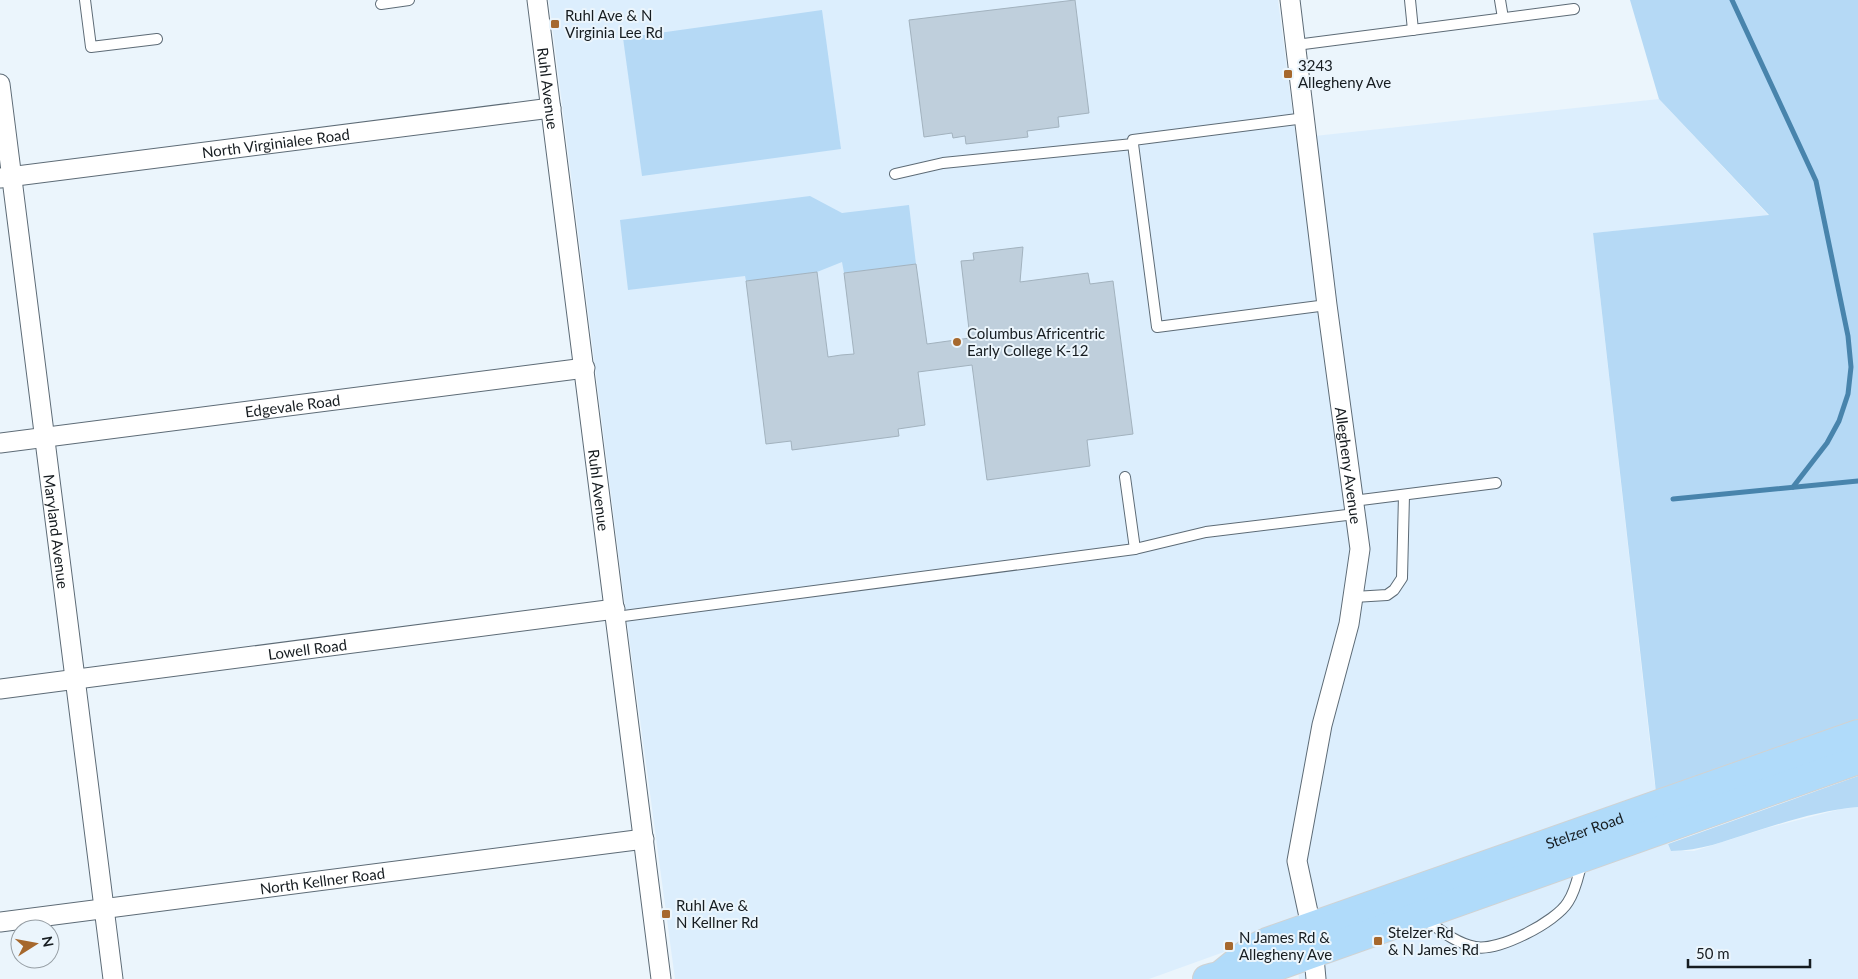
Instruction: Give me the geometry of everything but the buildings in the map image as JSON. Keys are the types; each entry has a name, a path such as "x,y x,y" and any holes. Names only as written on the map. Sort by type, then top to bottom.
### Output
{"main road":[{"name":"Stelzer Road","path":"1215,977 1254,948 1311,926 1858,734"},
{"name":"Stelzer Road","path":"1215,977 1315,966 1420,915 1858,760"}],"street":[{"name":"Ruhl Avenue","path":"537,0 661,979"},
{"name":"Allegheny Avenue","path":"1290,0 1327,305 1360,549 1349,624 1322,725 1297,861 1311,926 1315,966"},
{"name":"Maryland Avenue","path":"0,84 6,177 45,437 113,979"},
{"name":"North Virginialee Road","path":"6,177 551,108"},
{"name":"Edgevale Road","path":"0,443 585,368"},
{"name":"Lowell Road","path":"0,689 615,613"},
{"name":"North Kellner Road","path":"0,922 644,839"}],"lane":[{"path":"85,0 92,47 157,38"},
{"path":"381,4 410,0"},
{"path":"1410,0 1413,30"},
{"path":"1500,0 1503,18"},
{"path":"1296,45 1574,8"},
{"path":"1305,118 1132,140 1157,327 1327,305"},
{"path":"895,174 952,162 1133,144"},
{"path":"1125,477 1134,549"},
{"path":"615,613 1134,549 1206,532 1354,507 1404,495 1496,483"},
{"path":"1354,597 1387,596 1399,585 1402,578 1404,495"},
{"path":"1420,915 1457,942 1477,948 1516,939 1552,919 1568,903 1575,887 1583,858"}],"shaded area":[{"name":"Columbus Africentric Early College K-12","path":"549,0 1278,0 1296,138 1659,99 1769,216 1593,233 1654,780 1668,844 1671,851 1694,851 1767,828 1841,809 1858,807 1858,979 1299,979 1296,947 1291,928 1149,979 675,979 628,630"},
{"path":"1630,0 1858,0 1858,719 1656,792 1593,233 1769,215 1659,99"},
{"path":"822,10 841,149 642,176 623,38"},
{"path":"810,196 842,213 909,205 916,264 844,273 842,262 817,272 794,275 795,292 778,277 746,281 745,276 628,290 620,220"},
{"path":"1858,776 1858,807 1805,816 1722,842 1682,851 1671,851 1668,844"}],"waterway":[{"path":"1732,0 1816,181 1848,336 1851,367 1848,394 1839,421 1827,443 1793,487"},
{"path":"1673,499 1858,481"}],"place":[{"name":"Ruhl Ave & N Virginia Lee Rd","path":"555,24"},
{"name":"3243 Allegheny Ave","path":"1288,74"},
{"name":"Columbus Africentric Early College K-12","path":"957,342"},
{"name":"Ruhl Ave & N Kellner Rd","path":"666,914"},
{"name":"Stelzer Rd & N James Rd","path":"1378,941"},
{"name":"N James Rd & Allegheny Ave","path":"1229,946"}]}
